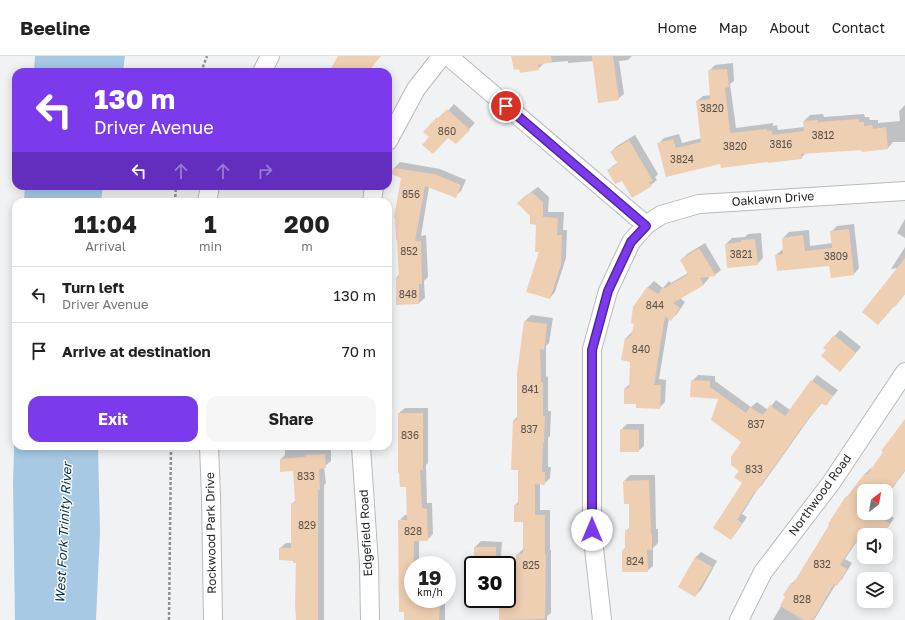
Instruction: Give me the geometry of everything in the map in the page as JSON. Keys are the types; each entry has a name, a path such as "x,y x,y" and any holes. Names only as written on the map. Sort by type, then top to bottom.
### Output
{"street":[{"path":"264,68 270,56"},
{"path":"392,134 416,89 442,56"},
{"path":"448,56 646,226"},
{"name":"Oaklawn Drive","path":"602,620 592,530 592,350 608,291 631,242 646,226 661,215 699,204 905,191"},
{"name":"Northwood Road","path":"739,620 763,572 831,483 905,372"},
{"name":"Rockwood Park Drive","path":"209,450 213,620"},
{"name":"Edgefield Road","path":"361,450 370,620"}],"path":[{"path":"202,68 207,56"},
{"path":"169,620 171,450"}],"water":[{"path":"35,56 125,56 124,68 34,68"},
{"path":"25,190 102,190 102,198 24,198"},
{"name":"West Fork Trinity River","path":"14,450 98,450 100,532 96,620 15,620"}],"building":[{"path":"338,56 381,56 371,68 331,68"},
{"path":"511,56 551,56 552,62 538,65 539,70 520,73 519,69 514,70"},
{"path":"592,56 613,56 619,100 598,103"},
{"path":"727,69 729,87 725,88 730,133 767,129 767,131 772,131 772,135 804,131 803,121 818,120 818,122 859,119 859,122 864,122 864,126 872,125 873,129 886,127 888,149 862,152 861,150 801,154 802,159 721,168 720,164 666,177 657,143 673,139 676,148 701,142 696,101 710,99 708,70"},
{"path":"447,109 470,130 456,144 448,138 433,154 422,145 429,137 423,132"},
{"path":"629,140 653,181 649,182 652,186 632,198 622,181 615,184 607,170 618,164 610,152"},
{"path":"393,168 434,174 461,185 456,198 425,186 415,241 421,241 422,284 419,284 419,304 396,305 396,277 399,277 394,218 401,178 392,174"},
{"path":"531,192 543,202 543,217 558,218 557,235 562,235 561,265 550,299 526,292 539,252 535,252 536,225 530,224 530,216 517,203"},
{"path":"849,229 854,275 831,278 829,266 777,271 775,255 783,254 782,238 803,235 805,251 832,248 830,231"},
{"path":"755,239 758,265 727,268 725,244 741,242 741,240"},
{"path":"699,248 716,276 700,278 704,285 673,303 680,308 671,321 665,316 654,385 661,385 660,409 636,408 636,404 624,404 624,388 629,388 630,362 621,360 625,338 629,338 629,336 631,336 634,324 631,323 633,307 647,287 658,294 663,287 665,288 688,274 680,260"},
{"path":"905,258 905,294 878,325 862,312"},
{"path":"524,321 547,324 544,350 540,349 541,382 543,382 543,416 545,416 542,472 545,472 545,485 535,484 535,515 545,515 545,619 499,620 499,608 516,608 516,554 523,554 523,522 514,522 514,505 518,505 518,470 511,470 513,420 517,420 517,373"},
{"path":"834,335 856,353 840,372 821,356 826,350 823,348"},
{"path":"691,380 710,381 710,387 746,413 750,407 763,415 770,405 785,416 811,380 833,396 826,406 821,403 811,417 810,416 756,492 755,491 737,520 742,523 731,540 713,528 742,483 734,477 739,471 731,465 731,457 741,442 711,420 718,399 690,397"},
{"path":"398,413 423,413 423,470 420,470 422,508 427,509 428,541 414,541 414,556 404,556 404,608 440,608 439,620 404,620 404,612 399,612 398,520 407,520 406,487 400,487 398,473"},
{"path":"905,419 905,470 893,486 893,484 857,484 857,520 883,520 890,524 887,528 857,528 857,543 855,542 840,565 847,569 837,586 834,584 813,620 804,620 780,606 785,597 783,595 791,583 793,584 846,496 847,497 865,473 867,475 883,452 881,451"},
{"path":"620,429 639,430 639,452 620,452"},
{"path":"325,454 326,468 319,469 320,490 318,490 318,620 296,620 296,563 293,563 293,561 279,560 279,548 291,548 291,503 295,503 293,471 280,472 280,459 305,457 305,455"},
{"path":"649,480 652,550 647,550 648,572 622,572 622,550 625,550 625,530 629,530 629,504 624,504 623,481"},
{"path":"474,547 496,547 496,556 474,556"},
{"path":"695,557 712,567 695,597 678,587"}],"route":[{"path":"506,106 646,226 631,242 608,291 592,350 592,530"}]}
